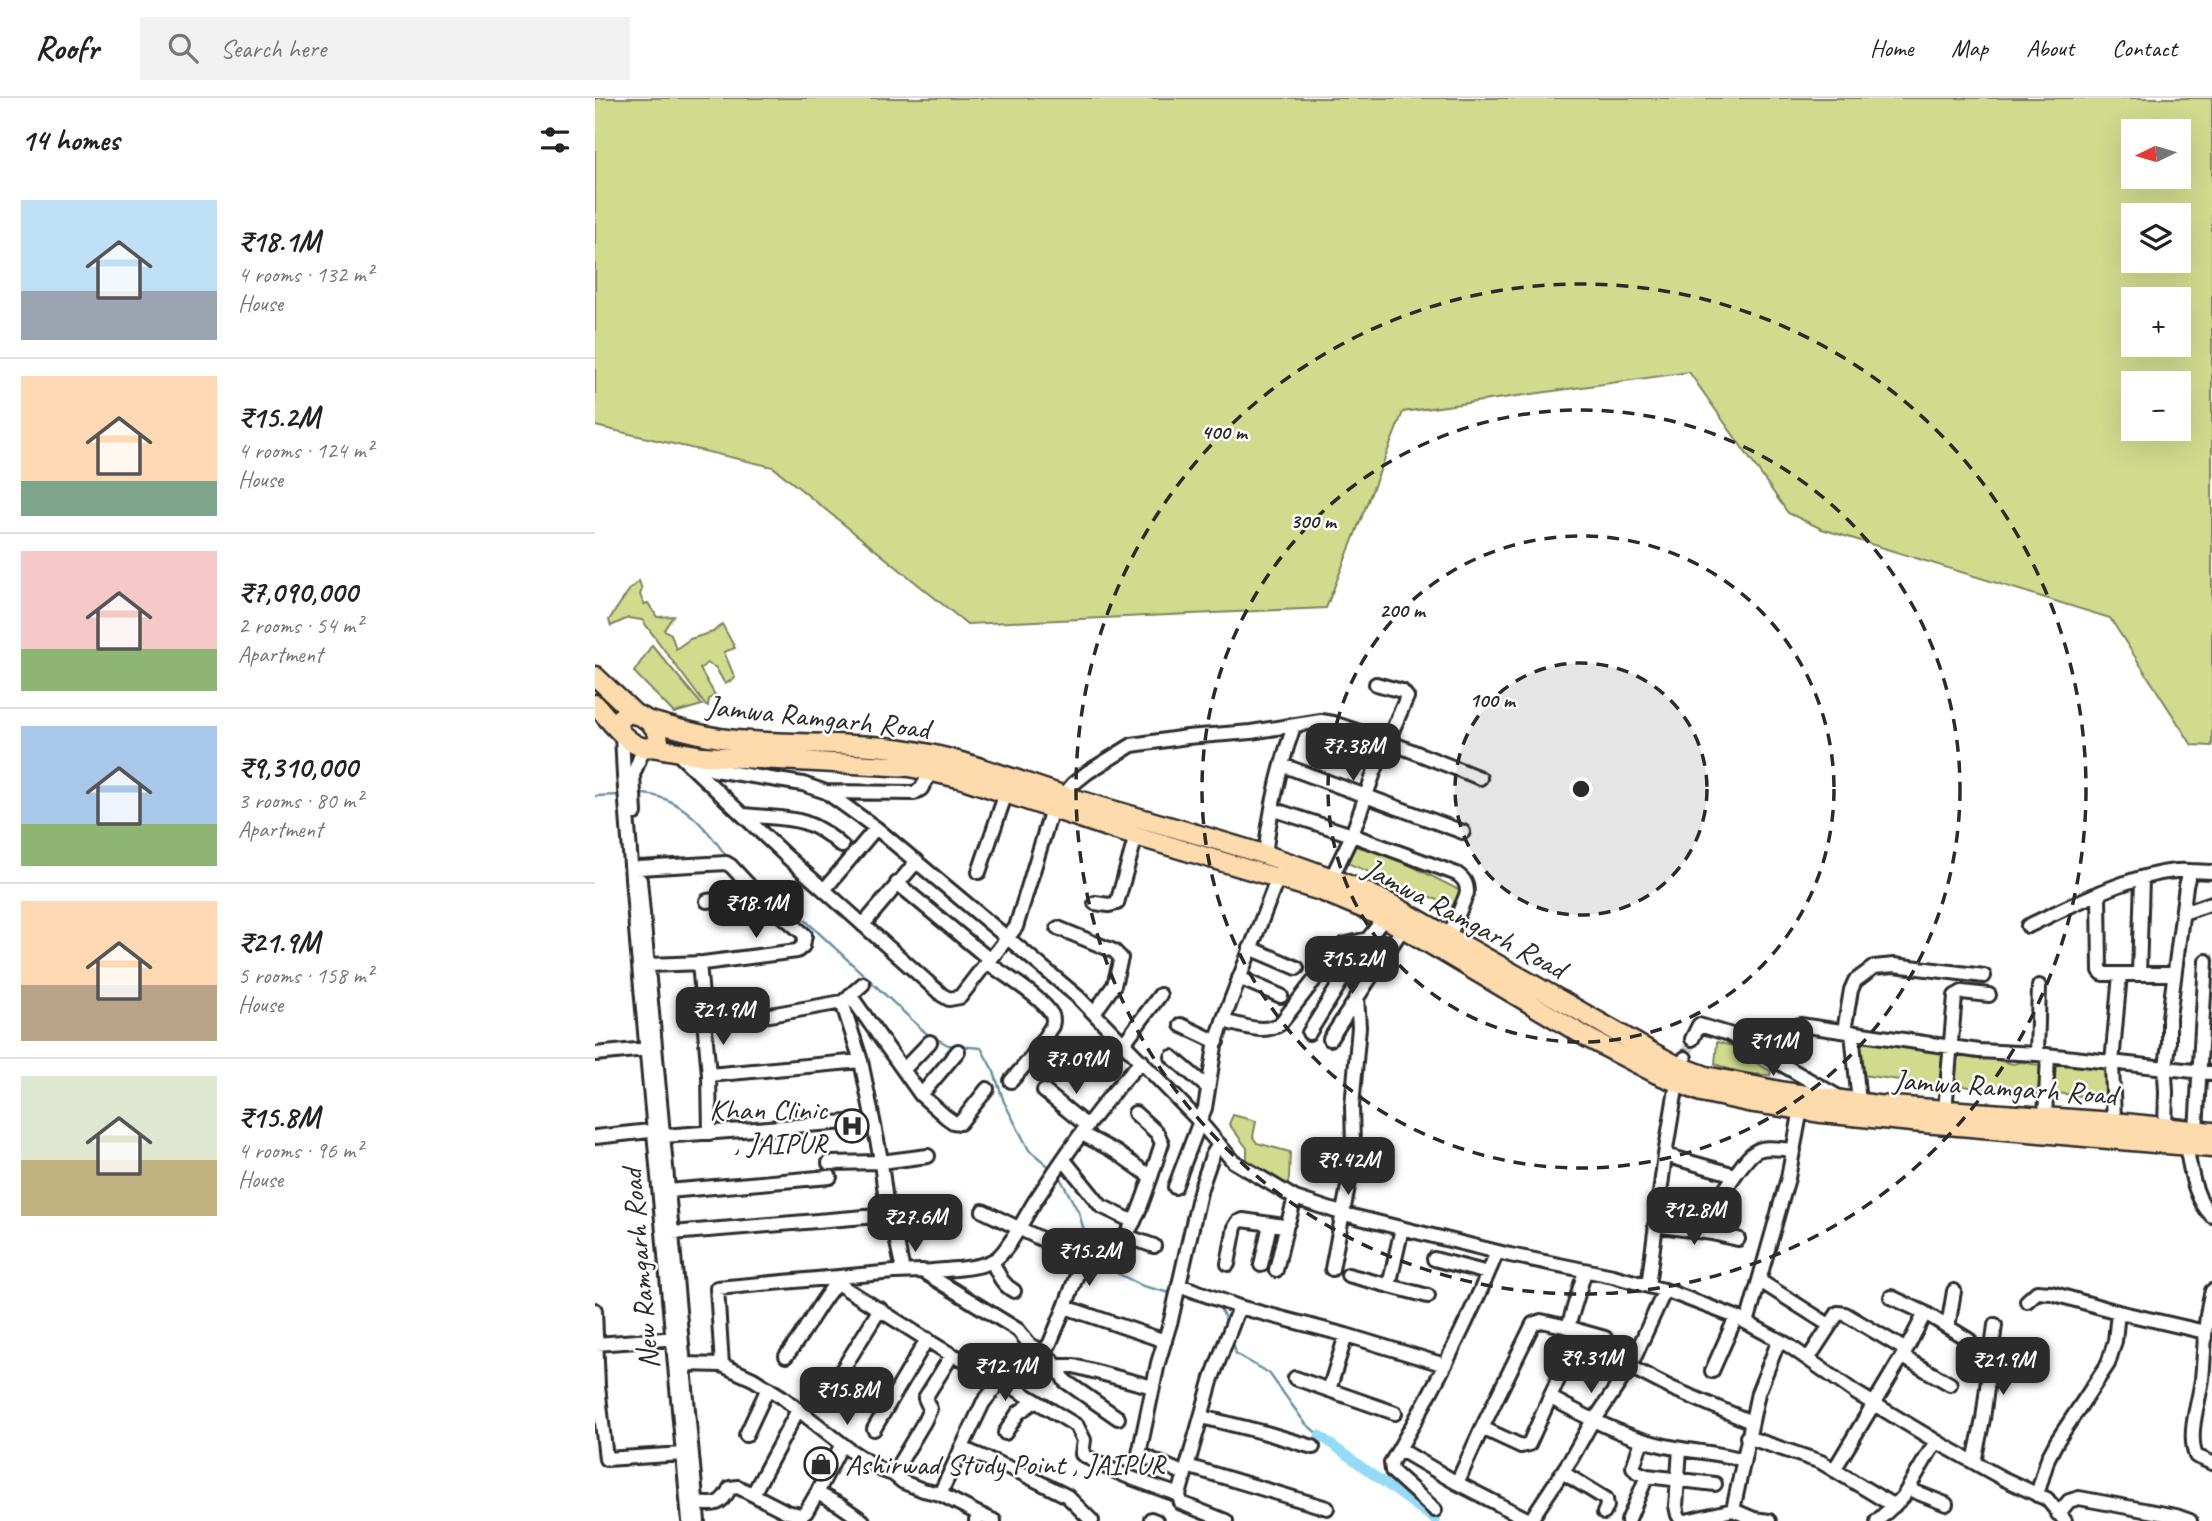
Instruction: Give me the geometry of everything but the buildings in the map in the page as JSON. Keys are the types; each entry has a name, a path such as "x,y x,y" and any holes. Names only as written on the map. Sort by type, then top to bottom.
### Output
{"highway":[{"name":"Jamwa Ramgarh Road","path":"595,676 642,718 692,733 728,739 903,749 975,766 1136,836 1331,879 1379,898 1449,937 1681,1069 1719,1096 1801,1110 1912,1122 2198,1136"},
{"path":"595,704 621,734"},
{"path":"621,734 618,723 620,718 629,713 642,718 657,732 659,741 648,747"},
{"name":"Jamwa Ramgarh Road","path":"621,734 630,741 648,747 693,754 895,765 963,779 1006,793 1058,802 1265,855 1281,870 1403,928 1588,1038 1732,1083 1852,1102 2165,1128 2198,1136 2212,1148"}],"street":[{"path":"1331,879 1352,835 1375,770 1407,697 1402,691 1376,684"},
{"path":"674,751 824,890 949,999 960,997 1016,927 1058,802 1073,784 1088,772 1132,745 1321,721 1389,742 1480,778"},
{"path":"1265,855 1272,809 1294,726"},
{"path":"621,734 630,805"},
{"path":"628,776 648,747"},
{"path":"693,754 700,762 714,770 803,784 826,792 876,828 1079,997 1142,1060 1233,1161 1295,1198 1344,1214 1665,1290 1741,1320 1779,1340 1873,1403 1936,1441 2047,1499 2061,1517 2070,1501 2079,1498 2190,1521"},
{"path":"1282,765 1463,832"},
{"path":"826,792 914,793 921,789 931,772"},
{"path":"979,872 1006,793"},
{"name":"New Ramgarh Road","path":"630,805 648,965 677,1338 684,1364 698,1521"},
{"name":"New Ramgarh Road","path":"630,805 646,1049 660,1132 672,1233 689,1521"},
{"path":"1272,809 1352,835 1464,879 1467,886 1465,900 1449,937"},
{"path":"744,815 807,822 829,834 842,846"},
{"path":"824,890 876,828"},
{"path":"1095,903 1117,903 1136,836"},
{"path":"863,925 917,861"},
{"path":"639,868 726,863 805,935 803,946 797,951 699,963 648,965"},
{"path":"1175,1186 1205,1108 1216,1042 1223,1021 1281,870"},
{"path":"2028,926 2099,893 2142,879 2181,870 2212,872"},
{"path":"2165,1128 2165,1067 2173,974 2190,871"},
{"path":"2139,974 2142,879"},
{"path":"897,883 1039,1001 1051,1015 1052,1026 1031,1058 1011,1081"},
{"path":"2099,893 2098,967 2103,974 2173,974"},
{"path":"707,901 758,894"},
{"path":"2183,913 2212,903"},
{"path":"1223,1021 1261,1030 1275,1027 1343,945 1368,939 1384,918"},
{"path":"1058,928 1114,951 1121,958 1114,985 1094,1013"},
{"path":"1330,1039 1403,928"},
{"path":"1309,1033 1350,967 1362,942"},
{"path":"1250,948 1297,968"},
{"path":"2206,961 2205,1073 2195,1189 2200,1202 2212,1216"},
{"path":"699,963 709,1075 710,1133"},
{"path":"1852,1102 1848,1031 1850,990 1856,981 1874,967 1894,965 1984,976"},
{"path":"2114,1122 2112,1062 2119,974"},
{"path":"1238,978 1281,996"},
{"path":"704,1020 770,1015 846,999 863,984"},
{"path":"2039,986 2045,1117"},
{"path":"1945,1111 1955,996 1962,992 1989,995"},
{"path":"1124,1043 1160,995"},
{"path":"1332,1269 1344,1214 1353,1146 1352,1107 1359,1027 1357,997"},
{"path":"846,999 873,1121 887,1209 903,1271"},
{"path":"846,999 904,1069 921,1095 957,1124 963,1121 987,1088"},
{"path":"1181,1025 1216,1042"},
{"path":"1692,1039 1699,1025 1729,1034 1852,1102"},
{"path":"1758,1050 1778,1033 1790,1027 1809,1026 1950,1047 2205,1073"},
{"path":"904,1069 930,1042"},
{"path":"595,1054 646,1049"},
{"path":"921,1095 958,1051"},
{"path":"1172,1057 1208,1088"},
{"path":"925,1272 963,1269 996,1260 1098,1110 1142,1060"},
{"path":"709,1075 861,1061"},
{"path":"1648,1286 1665,1155 1681,1069"},
{"path":"1044,1091 1084,1130 1151,1177"},
{"path":"1712,1371 1760,1281 1789,1178 1801,1110"},
{"path":"1044,1352 1078,1272 1088,1257 1126,1236 1134,1222 1162,1143 1157,1133 1135,1113"},
{"path":"595,1137 660,1132 710,1133 873,1121"},
{"path":"1219,1144 1201,1188 1139,1454 1186,1470 1327,1508"},
{"path":"1697,1230 1751,1153 1763,1147 1794,1150"},
{"path":"1665,1155 1735,1175"},
{"path":"668,1191 928,1156"},
{"path":"1062,1162 1101,1206 1134,1222"},
{"path":"1351,1167 1380,1170"},
{"path":"1276,1270 1295,1198"},
{"path":"982,1211 1060,1248"},
{"path":"672,1233 955,1213"},
{"path":"1228,1264 1238,1222 1243,1220 1282,1226 1287,1224"},
{"path":"1261,1265 1270,1224"},
{"path":"1655,1226 1697,1230 1738,1239"},
{"path":"1389,1286 1402,1228"},
{"path":"1126,1236 1154,1246"},
{"path":"1435,1510 1392,1471 1391,1463 1445,1364 1497,1252"},
{"path":"1434,1259 1488,1273"},
{"path":"992,1261 1006,1287 1014,1291"},
{"path":"722,1365 716,1288 835,1280 922,1270 1018,1330 1030,1345 1044,1352 1057,1366 1065,1381 1118,1418"},
{"path":"1482,1428 1526,1446 1551,1398 1574,1329 1585,1270"},
{"path":"1348,1275 1428,1296"},
{"path":"835,1280 952,1355 986,1367 1001,1380 1077,1426 1084,1440 1082,1454 1128,1479 1179,1495"},
{"path":"786,1356 835,1280"},
{"path":"1760,1281 1829,1325"},
{"path":"1178,1290 1445,1364"},
{"path":"1399,1448 1457,1483 1530,1521 1593,1420 1630,1367 1665,1290"},
{"path":"1948,1327 1954,1291"},
{"path":"2212,1291 2192,1441 2196,1456 2212,1463"},
{"path":"2027,1301 2037,1292 2051,1293 2118,1312 2207,1327"},
{"path":"1891,1297 1925,1313 1969,1340"},
{"path":"1065,1307 1165,1341"},
{"path":"1226,1521 1202,1517 1181,1503 1179,1495 1220,1356 1238,1307"},
{"path":"831,1388 880,1309"},
{"path":"595,1310 601,1459 683,1454"},
{"path":"2037,1495 2056,1441 2108,1364 2115,1341 2118,1312"},
{"path":"1834,1470 1904,1354 1925,1313"},
{"path":"1808,1359 1836,1315 1845,1314 1950,1384"},
{"path":"1457,1483 1533,1324 1541,1321 1605,1338"},
{"path":"1974,1462 1996,1325"},
{"path":"1329,1390 1346,1335"},
{"path":"596,1344 677,1338"},
{"path":"874,1429 927,1339"},
{"path":"1733,1510 1758,1393 1779,1340"},
{"path":"894,1474 925,1422 930,1409 925,1398 952,1355"},
{"path":"684,1364 722,1365 753,1379 879,1469 894,1474 903,1482 940,1494 977,1518 994,1521"},
{"path":"1057,1366 1075,1366 1153,1387"},
{"path":"1630,1367 1671,1388 1751,1422"},
{"path":"1295,1378 1395,1413"},
{"path":"940,1494 982,1403 1001,1380"},
{"path":"746,1435 768,1388"},
{"path":"1551,1398 1616,1432 1680,1449 1728,1455 1743,1460"},
{"path":"1005,1433 1018,1413 1035,1401"},
{"path":"753,1494 798,1410"},
{"path":"1202,1417 1313,1447"},
{"path":"1747,1437 1821,1462 1893,1506"},
{"path":"1642,1440 1633,1467 1637,1472 1647,1476 1715,1484"},
{"path":"1877,1521 1903,1497 1936,1441"},
{"path":"696,1503 718,1503 725,1499 730,1488 735,1487 794,1517 801,1515 806,1512 817,1493 842,1444"},
{"path":"961,1448 1017,1471 1067,1496 1092,1521"},
{"path":"1680,1449 1676,1506 1678,1515 1684,1521 1733,1510 1769,1521"},
{"path":"1562,1472 1603,1496 1608,1502 1604,1513"},
{"path":"1628,1521 1647,1476"},
{"path":"1908,1489 1946,1504"},
{"path":"817,1493 864,1521"}],"green space":[{"path":"595,98 2212,98 2212,746 2192,745 2110,618 1822,529 1788,513 1689,372 1403,412 1326,608 967,624 773,467 595,426"},
{"path":"639,581 644,604 648,603 657,617 673,616 664,630 671,634 676,649 690,639 713,632 722,624 735,648 724,652 735,678 725,684 716,668 707,663 700,669 715,695 709,699 708,706 642,620 628,618 611,626 609,620 630,589"},
{"path":"652,645 702,705 674,713 634,672"},
{"path":"1351,845 1392,856 1463,892 1457,908 1347,863"},
{"path":"1855,1037 1907,1047 1941,1049 1946,1058 1945,1084 1862,1075"},
{"path":"1717,1042 1736,1047 1756,1058 1756,1063 1771,1071 1770,1075 1742,1072 1715,1064"},
{"path":"1954,1054 2013,1064 2021,1062 2106,1069 2106,1099 2049,1092 2009,1093 1949,1084"},
{"path":"1233,1115 1256,1121 1253,1137 1257,1143 1290,1152 1286,1192 1247,1166 1247,1148 1229,1124"}],"waterway":[{"path":"637,794 652,795 679,806 701,825 729,860"},
{"path":"595,796 620,795"},
{"path":"793,917 805,920 926,1033 948,1045 981,1048 994,1072 1004,1102 1029,1150 1052,1169"},
{"path":"1059,1176 1079,1213 1085,1234 1095,1247"},
{"path":"1101,1255 1115,1272 1143,1286 1174,1294"},
{"path":"1180,1295 1220,1308 1228,1324"},
{"path":"1232,1337 1236,1354 1269,1373 1305,1423 1319,1435"},
{"path":"1319,1435 1436,1521"}],"tunnel":[{"path":"1685,1058 1692,1039"}],"place":[{"name":"Khan Clinic , JAIPUR","path":"852,1126"},
{"name":"Ashirwad Study Point , JAIPUR","path":"821,1464"}]}
